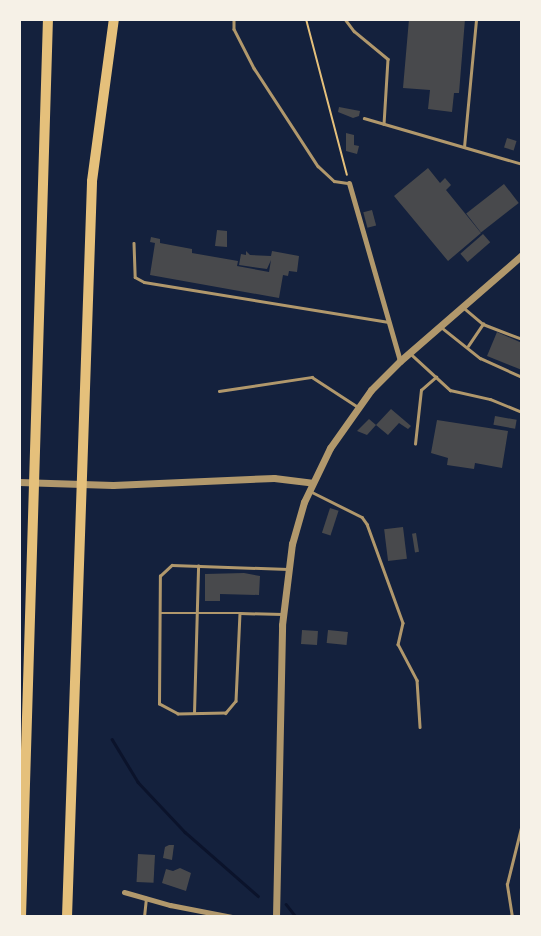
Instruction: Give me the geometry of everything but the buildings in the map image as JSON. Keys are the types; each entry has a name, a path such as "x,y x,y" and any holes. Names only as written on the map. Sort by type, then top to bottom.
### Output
{"highway":[{"path":"21,917 48,19"},
{"path":"66,917 89,234 97,134 114,19"}],"street":[{"path":"349,183 400,360"},
{"path":"276,917 282,614 288,569 310,487 330,448 358,407 400,360 464,308 522,255"},
{"path":"19,482 113,485 274,478 310,487"},
{"path":"124,892 232,917"}],"lane":[{"path":"234,19 234,29 254,68 318,166 334,181 349,183"},
{"path":"345,19 354,31 388,60 384,124"},
{"path":"464,147 476,19"},
{"path":"364,118 522,164"},
{"path":"134,243 135,277 144,282 387,322"},
{"path":"464,308 483,324 522,339"},
{"path":"468,346 483,324"},
{"path":"441,327 480,358 522,377"},
{"path":"410,352 450,390 490,399 522,412"},
{"path":"219,391 312,377 358,407"},
{"path":"415,444 421,390 436,377"},
{"path":"310,487 362,517 367,524 403,623 398,644 417,680 419,727"},
{"path":"240,613 236,701 226,713 178,714 159,704 160,576 172,565 288,569"},
{"path":"194,713 198,566"},
{"path":"160,613 282,614"},
{"path":"512,917 507,884 522,824"},
{"path":"144,917 146,898"}],"path":[{"path":"306,19 349,183"}],"waterway":[{"path":"112,739 138,782 185,832 258,896"},
{"path":"286,904 296,917"}]}
